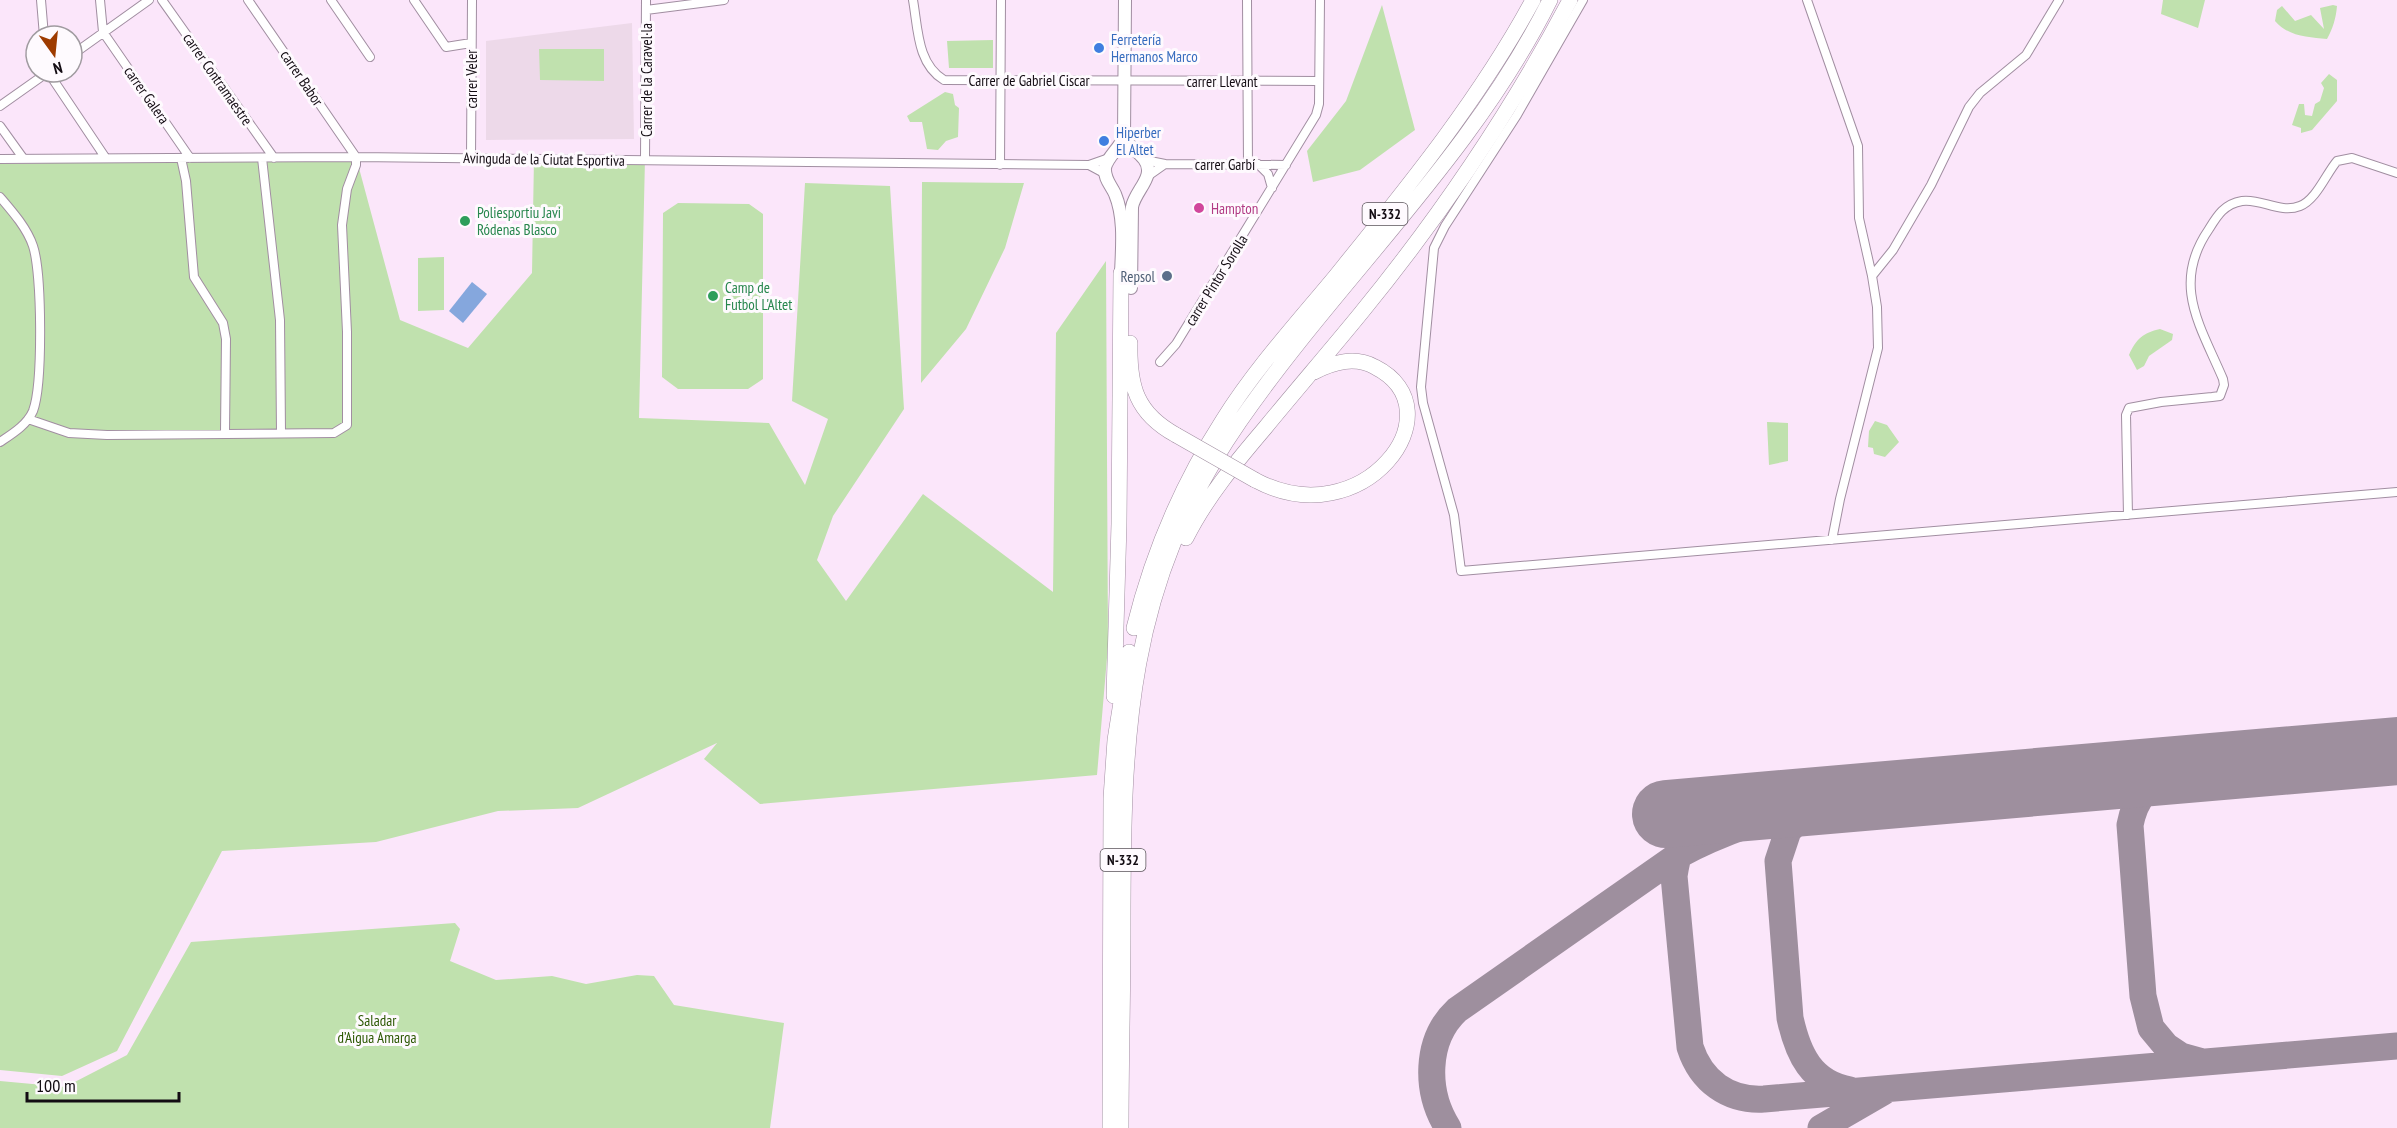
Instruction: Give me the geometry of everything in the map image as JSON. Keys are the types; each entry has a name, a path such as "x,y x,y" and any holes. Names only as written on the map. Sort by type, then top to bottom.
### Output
{"highway":[{"name":"N-332","path":"1116,1128 1109,1089 1110,854 1115,740 1129,653 1142,594 1164,536 1205,450 1261,367 1381,220 1455,122 1495,64 1533,0"},
{"name":"N-332","path":"1116,1128 1124,780 1137,663 1154,596 1168,554 1189,510 1240,422 1435,175 1510,68 1550,0"},
{"path":"1154,596 1203,508 1241,456 1420,237 1469,170 1541,55 1570,0"},
{"path":"1115,740 1121,273"},
{"path":"1131,288 1130,359 1135,391 1144,410 1152,419 1176,435 1271,488 1300,495 1337,493 1373,476 1399,446 1407,419 1406,403 1399,388 1385,372 1364,363 1345,361 1309,375"}],"main road":[{"path":"1121,273 1122,222 1106,167 1124,137 1125,0"},
{"path":"1124,137 1133,151 1144,159 1148,176 1138,190 1132,207 1131,288"},
{"path":"1113,155 1133,151"},
{"path":"1109,182 1125,193 1138,190"}],"street":[{"path":"41,0 43,24"},
{"path":"100,0 103,32"},
{"path":"84,46 149,0"},
{"name":"carrer Contramaestre","path":"162,0 274,158"},
{"name":"carrer Babor","path":"248,0 356,157"},
{"path":"331,0 370,57"},
{"path":"414,0 446,46 471,43"},
{"name":"carrer Veler","path":"471,158 472,0"},
{"name":"Carrer de la Caravel·la","path":"645,159 646,0"},
{"path":"646,10 724,0"},
{"name":"Carrer de Gabriel Ciscar","path":"913,0 923,55 935,75 944,80 1125,80"},
{"path":"1000,165 1001,0"},
{"path":"1247,0 1247,81 1253,164 1268,174 1272,188"},
{"name":"carrer Pintor Sorolla","path":"1160,362 1176,344 1316,115 1319,81 1320,0"},
{"path":"1582,0 1517,116 1441,232 1431,256 1421,387 1423,403 1454,515 1461,571 2397,492"},
{"path":"1807,0 1858,146 1858,209 1877,307 1878,348 1832,540"},
{"path":"1872,276 1893,250 1926,192 1969,107 1980,93 2026,55 2059,0"},
{"name":"carrer Galera","path":"103,32 185,158"},
{"name":"carrer Llevant","path":"1125,80 1319,81"},
{"path":"0,106 31,84"},
{"path":"56,84 105,157"},
{"path":"0,126 22,158"},
{"name":"Avinguda de la Ciutat Esportiva","path":"0,159 356,157 1089,165 1113,155"},
{"path":"28,419 69,433 334,433 347,424 342,225 347,189 356,165 356,157"},
{"path":"185,158 194,277 223,323 226,339 225,432"},
{"path":"262,158 280,320 281,433"},
{"path":"2128,515 2126,415 2129,408 2220,396 2223,391 2223,379 2189,291 2190,267 2216,215 2240,201 2252,201 2285,209 2301,206 2311,199 2337,161 2352,158 2397,173"},
{"name":"carrer Garbí","path":"1144,159 1165,164 1286,165"},
{"path":"1148,176 1165,164"},
{"path":"1089,165 1102,172 1109,182"},
{"path":"0,197 30,237 36,262 38,374 34,406 28,419 0,442"}],"shaded area":[{"path":"632,23 634,139 486,140 486,41"}],"green space":[{"path":"2163,0 2205,0 2198,28 2161,14"},
{"path":"1382,5 1415,130 1360,170 1313,182 1307,151 1346,101"},
{"path":"2282,6 2295,21 2311,15 2324,29 2320,8 2337,6 2336,15 2327,39 2293,33 2275,21 2277,10"},
{"path":"993,40 993,68 949,68 947,41"},
{"path":"539,49 604,49 604,81 540,80"},
{"path":"2329,74 2337,80 2337,101 2312,130 2301,133 2301,128 2292,125 2299,104 2304,104 2305,115 2312,116 2315,104 2320,101 2324,88 2321,83"},
{"path":"945,92 953,94 955,105 959,108 958,137 946,141 938,150 927,149 922,122 910,122 907,116"},
{"path":"356,157 400,320 468,348 532,273 534,158 645,159 639,418 769,423 805,485 828,419 792,401 805,183 890,186 904,409 833,516 817,560 846,601 923,494 1053,592 1056,333 1106,261 1108,646 1097,775 760,804 704,759 717,743 578,808 498,811 376,842 222,851 117,1051 62,1076 0,1070 0,164"},
{"path":"922,182 1024,183 1005,248 966,329 921,383"},
{"name":"Camp de Futbol L'Altet","path":"678,203 749,204 763,214 763,379 748,389 678,389 662,377 663,213"},
{"path":"444,257 444,310 418,311 418,258"},
{"path":"2160,329 2173,334 2172,340 2149,356 2144,366 2137,370 2129,355 2132,349 2141,337"},
{"path":"1875,421 1887,425 1899,442 1885,457 1874,454 1873,448 1868,447 1869,431"},
{"path":"1767,422 1788,423 1788,461 1769,465"},
{"name":"Saladar d’Aigua Amarga","path":"455,923 460,929 450,961 496,980 552,976 586,984 637,975 654,976 674,1005 784,1023 770,1128 0,1128 0,1081 65,1087 127,1055 191,942"}],"water":[{"path":"472,282 487,294 463,323 449,311"}],"taxiway":[{"path":"2174,770 2157,780 2144,792 2135,807 2130,825 2143,996 2151,1028 2166,1046 2181,1056 2199,1061"},
{"path":"1448,1128 1435,1099 1432,1067 1439,1036 1446,1022 1457,1010 1677,856 1732,831 1828,800"},
{"path":"1815,807 1788,831 1778,861 1790,1018 1797,1043 1808,1065 1825,1081 1850,1090"},
{"path":"1732,808 1706,817 1690,831 1680,850 1674,876 1690,1047 1701,1070 1709,1079 1728,1092 1739,1096 1764,1099 2397,1046"},
{"path":"1821,1128 1883,1092"}],"runway":[{"path":"1666,814 2397,751"}],"place":[{"name":"Ferretería Hermanos Marco","path":"1099,48"},
{"name":"Hiperber El Altet","path":"1104,141"},
{"name":"Hampton","path":"1199,208"},
{"name":"Poliesportiu Javi Ródenas Blasco","path":"465,221"},
{"name":"Repsol","path":"1167,276"},
{"name":"Camp de Futbol L'Altet","path":"713,296"}]}
